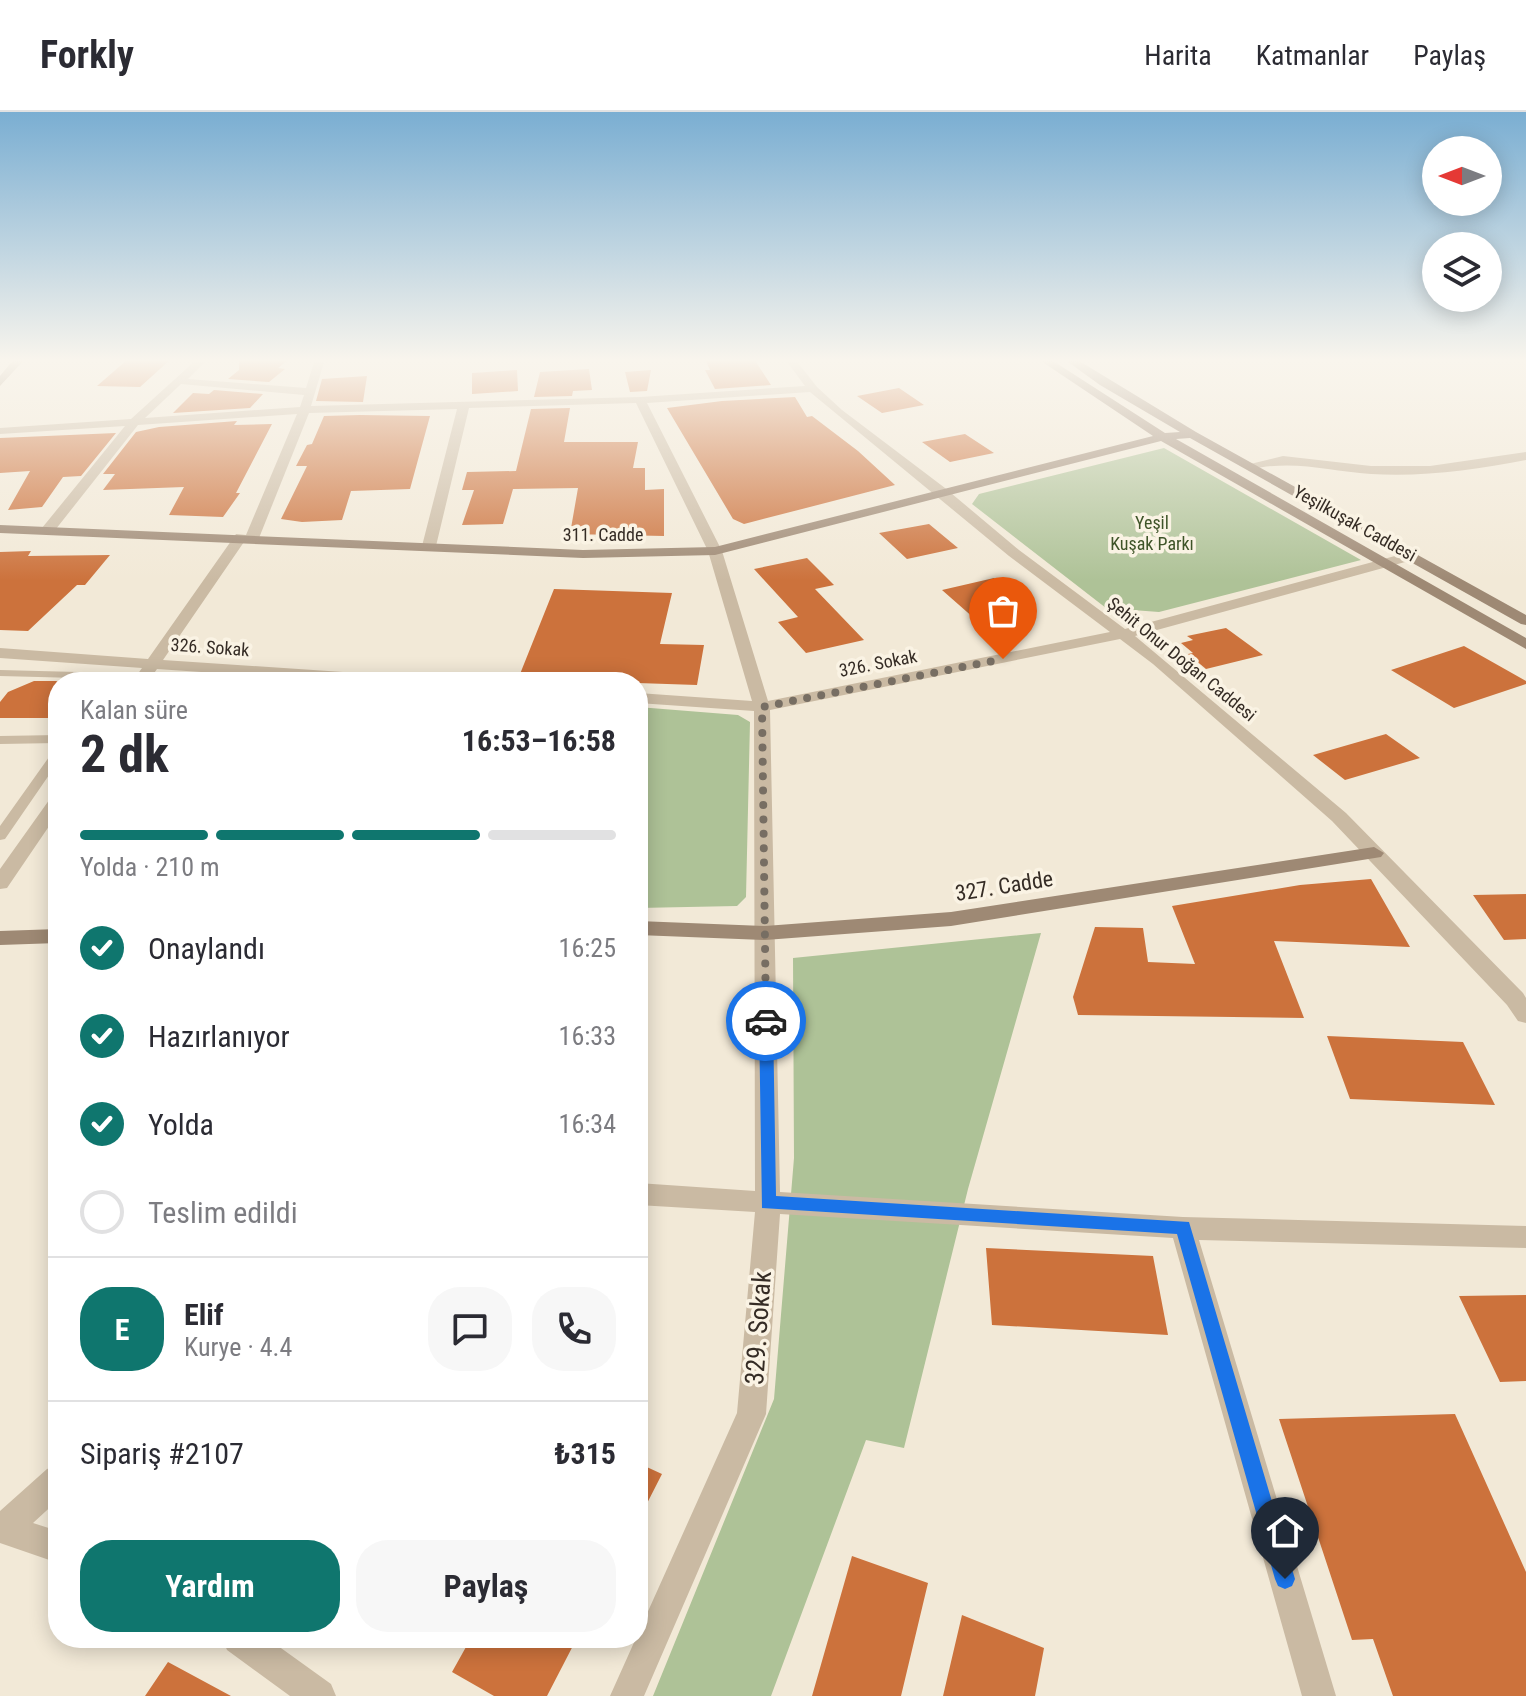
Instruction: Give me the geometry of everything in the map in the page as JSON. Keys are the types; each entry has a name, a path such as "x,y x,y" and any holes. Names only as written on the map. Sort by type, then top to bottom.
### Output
{"street":[{"path":"47,531 125,433"},
{"path":"147,672 247,537 295,433"},
{"path":"429,546 457,433"},
{"name":"329. Sokak","path":"627,1696 751,1414 768,1203 762,707 715,551 656,433"},
{"name":"Şehit Onur Doğan Caddesi","path":"865,433 1014,553 1159,661 1339,817 1515,999 1526,1015"},
{"name":"Yeşilkuşak Caddesi","path":"1157,433 1526,644"},
{"name":"311. Cadde","path":"0,529 247,537 583,554 715,551 941,491 1163,437 1192,434"},
{"path":"1192,434 1526,621"},
{"path":"1248,466 1276,458 1295,457 1367,470 1421,472 1466,469 1526,456"},
{"name":"326. Sokak","path":"648,699 762,707 1123,634 1411,556"},
{"name":"326. Sokak","path":"0,653 279,672"},
{"path":"0,883 48,814"},
{"name":"327. Cadde","path":"648,928 765,933 951,919 1374,853"},
{"path":"0,938 48,936"},
{"path":"648,1195 1183,1228 1526,1237"},
{"path":"1183,1228 1319,1696"},
{"path":"48,1489 3,1527 48,1543"},
{"path":"253,1648 319,1696"}],"lane":[{"path":"0,673 48,674"},
{"path":"0,740 48,739"},
{"path":"2,830 48,767"}],"green space":[{"name":"Yeşil Kuşak Parkı","path":"1164,448 1361,560 1159,612 1106,608 972,504 979,494"},
{"path":"648,708 738,715 750,722 746,897 737,906 648,908"},
{"path":"1041,933 968,1189 904,1448 866,1440 771,1696 653,1696 774,1399 794,1158 793,958"}],"building":[{"path":"116,433 81,476 63,477 42,507 8,510 30,471 0,473 0,438"},
{"path":"135,433 267,433 236,493 240,493 223,517 169,515 184,487 103,490 115,474 103,474"},
{"path":"317,433 425,433 410,489 351,491 342,520 302,522 281,519 307,466 296,466 307,445 312,444"},
{"path":"525,433 566,433 564,442 638,442 633,468 645,468 645,490 664,489 664,536 570,534 578,488 513,489 503,524 462,525 474,490 462,490 467,472 516,471"},
{"path":"682,433 834,433 895,485 744,524 733,519"},
{"path":"965,434 994,453 950,462 922,442"},
{"path":"929,524 958,548 907,559 879,533"},
{"path":"31,551 28,556 110,555 85,585 77,585 28,631 0,630 0,552"},
{"path":"807,558 834,585 815,589 864,640 806,653 778,622 798,617 754,569"},
{"path":"994,578 1028,607 975,619 942,590"},
{"path":"554,589 672,593 660,644 704,645 697,685 648,683 648,672 521,672"},
{"path":"1226,628 1263,655 1206,669 1188,654 1193,653 1181,643 1193,640 1187,636"},
{"path":"1464,646 1526,681 1526,684 1454,708 1391,670"},
{"path":"34,681 48,681 48,718 0,718 0,702 8,692"},
{"path":"1386,734 1420,758 1345,780 1313,755"},
{"path":"1371,879 1410,947 1274,941 1304,1018 1078,1015 1073,997 1095,927 1143,928 1148,962 1195,964 1172,906 1300,885"},
{"path":"1526,894 1526,939 1504,940 1473,895"},
{"path":"1327,1036 1463,1042 1495,1105 1350,1099"},
{"path":"986,1248 1153,1256 1168,1335 992,1325"},
{"path":"1526,1295 1526,1381 1500,1382 1459,1296"},
{"path":"1455,1414 1526,1572 1526,1696 1393,1696 1373,1639 1352,1640 1279,1419"},
{"path":"648,1468 662,1474 648,1501"},
{"path":"852,1556 928,1583 901,1696 812,1696"},
{"path":"962,1615 1044,1648 1035,1696 943,1696"},
{"path":"465,1648 572,1648 547,1696 494,1696 452,1672"},
{"path":"168,1662 231,1696 145,1696"}],"way so far":[{"path":"766,1021 762,707 1003,659"}],"route":[{"path":"766,1021 768,1203 1183,1228 1285,1579"}]}
